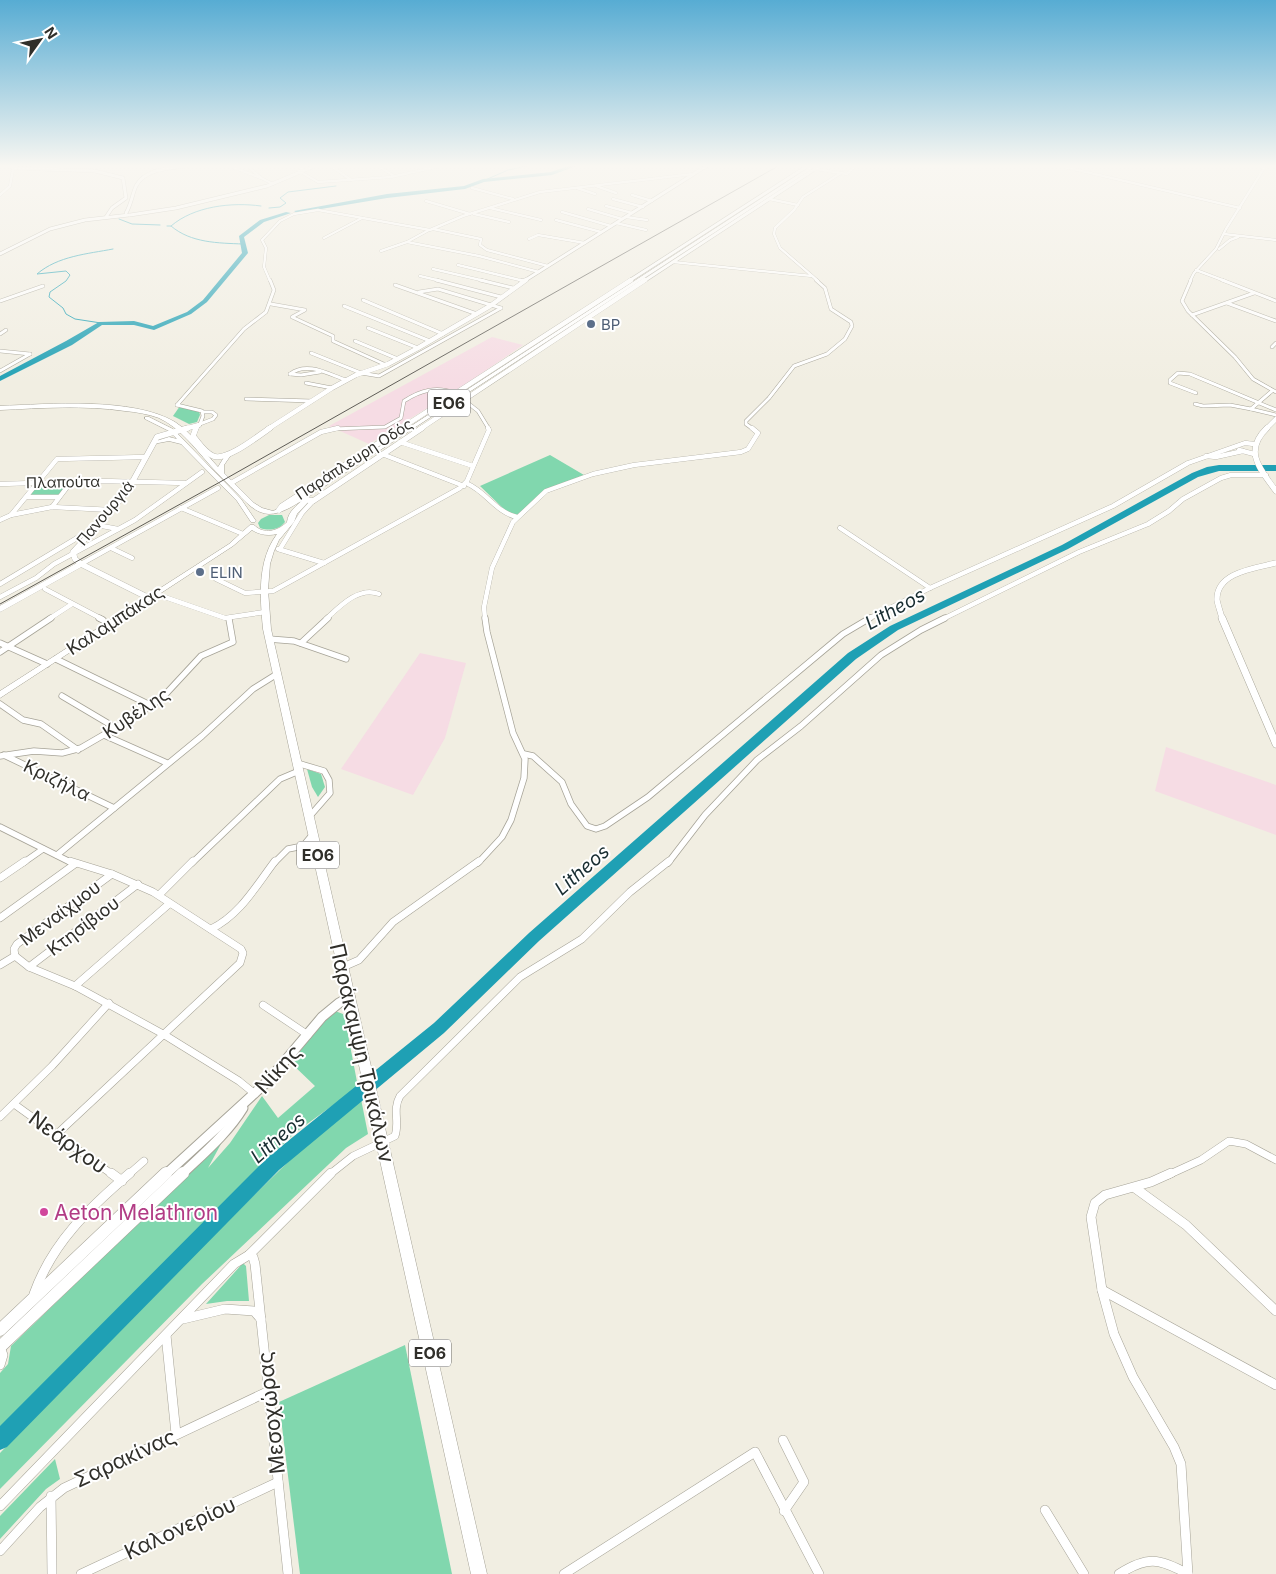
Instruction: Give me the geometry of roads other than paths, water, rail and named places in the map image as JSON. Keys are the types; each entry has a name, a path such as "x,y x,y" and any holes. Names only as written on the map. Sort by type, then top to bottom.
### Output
{"main road":[{"name":"ΕΟ6","path":"252,523 260,515 275,511 333,479 703,238"},
{"path":"679,249 687,249"},
{"path":"565,327 574,326"},
{"path":"0,409 55,406 120,409 164,418 182,429 221,473 256,508 286,513 291,518"},
{"path":"0,409 44,408 107,411 136,416 160,424 173,433 239,500 255,530 269,536 272,547"},
{"path":"155,442 161,428 160,424"},
{"path":"155,442 169,439 181,442"},
{"path":"221,473 221,464 228,454"},
{"name":"ΕΟ6","path":"272,547 290,523 291,518 333,479"},
{"name":"Καλαμπάκας","path":"0,694 231,545 252,523"},
{"name":"Καλαμπάκας","path":"231,545 263,533 284,529"},
{"name":"Παράκαμψη Τρικάλων","path":"272,547 264,590 269,639 479,1574"}],"street":[{"path":"0,254 31,238"},
{"path":"155,442 182,429 198,426 213,419 216,415 212,412 203,412 196,408 177,405 244,329 264,314 271,304 274,290 264,267 266,248 263,238"},
{"path":"381,251 414,238"},
{"path":"479,238 481,239 480,245 487,250 548,266"},
{"path":"558,238 585,243"},
{"path":"203,412 198,426 192,433 193,436 212,456 219,458 346,380 398,359 477,314 512,288 592,238"},
{"name":"Παράπλευρη Οδός","path":"668,261 679,249 696,238"},
{"name":"Παράπλευρη Οδός","path":"275,511 456,393 705,238"},
{"path":"343,967 359,960 393,922 467,873 494,847 508,828 517,805 524,778 524,754 512,729 485,616 485,602 491,572 513,522 550,489 593,474 634,465 741,452 748,449 758,433 746,424 746,421 769,398 794,366 827,354 846,338 852,326 851,322 831,309 826,290 814,276 798,265 780,248 775,238"},
{"path":"1216,249 1222,238"},
{"path":"1232,238 1216,249 1195,271 1182,301 1192,315 1235,357 1253,379 1274,391 1251,409"},
{"path":"407,242 479,256 539,272"},
{"path":"668,261 814,276"},
{"path":"458,265 524,281"},
{"path":"433,269 512,288"},
{"path":"1195,271 1276,300"},
{"path":"420,276 501,297"},
{"path":"395,285 477,314"},
{"path":"0,301 43,286"},
{"path":"311,353 361,373 381,375 502,309 438,289 418,292"},
{"path":"1192,315 1254,293"},
{"path":"363,300 450,338"},
{"path":"1227,303 1276,321"},
{"path":"271,304 305,310 292,317 333,336 333,341 386,365"},
{"path":"344,306 430,341"},
{"name":"Παράπλευρη Οδός","path":"310,501 464,400 591,313"},
{"path":"368,328 418,348"},
{"path":"0,334 6,330"},
{"path":"355,341 398,359"},
{"path":"1272,347 1276,342"},
{"path":"0,350 30,354 0,371"},
{"path":"321,372 301,375 290,374 301,367 321,372 346,380"},
{"path":"1196,393 1174,385 1170,383 1170,380 1178,372 1190,374 1276,410"},
{"path":"306,383 332,388"},
{"path":"231,483 321,432 339,428 378,428 391,425 401,418 404,401 420,392 439,388 456,393"},
{"path":"246,399 312,401"},
{"path":"216,579 245,593 264,590 273,591 466,485 489,428 477,409 464,400"},
{"path":"1194,404 1203,406 1230,405 1276,417 1254,444 1254,454 1276,491"},
{"name":"Πανουργιά","path":"73,554 74,550 112,510 133,481 155,442"},
{"path":"400,442 473,466"},
{"path":"524,754 533,756 562,782 571,804 587,826 596,828 606,826 648,797 843,634 870,617 1113,506 1188,463 1246,443 1254,444"},
{"path":"1233,447 1254,454"},
{"path":"1204,456 1216,457 1242,451"},
{"path":"382,454 480,489 513,522"},
{"path":"11,515 57,459 146,457"},
{"path":"1,596 36,578 54,564 147,512 202,472"},
{"path":"0,1506 239,1260 249,1255 339,1166 381,1137 396,1135 394,1108 400,1096 506,990 527,971 582,939 630,892 663,868 677,853 705,815 757,760 801,726 881,655 921,630 1080,552 1148,524 1171,510 1183,499 1223,477 1236,475 1267,477 1276,482"},
{"name":"Πλαπούτα","path":"0,484 133,481 186,483"},
{"path":"52,507 71,482"},
{"path":"0,609 218,488"},
{"path":"27,497 59,497"},
{"path":"280,549 310,501"},
{"path":"0,520 11,515 52,507 112,510"},
{"path":"180,508 243,534"},
{"path":"509,516 517,517"},
{"path":"98,525 118,529"},
{"path":"840,528 930,588"},
{"path":"0,584 82,535 89,534"},
{"path":"272,547 324,564"},
{"path":"111,548 132,558"},
{"path":"73,554 81,564 152,596 220,617 229,618 265,612"},
{"path":"40,561 54,564"},
{"path":"1276,563 1230,577 1221,585 1217,598 1224,625 1276,744"},
{"path":"45,589 103,620"},
{"path":"301,643 362,592 368,591 379,594"},
{"path":"0,652 72,604"},
{"name":"Κυβέλης","path":"1,755 34,751 62,753 78,750 116,728 152,706 174,688 198,658 233,642 229,618"},
{"path":"269,639 286,639 346,659"},
{"path":"0,643 47,664"},
{"path":"56,658 152,706"},
{"path":"57,855 202,736 253,689 277,674"},
{"path":"62,696 116,728"},
{"path":"0,704 23,720 41,724 78,750"},
{"path":"104,735 167,763"},
{"name":"Κριζήλα","path":"1,755 114,808"},
{"path":"159,895 257,799 298,767 326,772 329,780 330,793 309,817"},
{"path":"0,827 76,864 112,874 159,895 169,904 241,949 243,957 240,963 57,1134"},
{"path":"211,929 222,924 233,915 282,853 288,849 303,846 313,834"},
{"path":"0,878 43,849"},
{"path":"0,918 76,864"},
{"name":"Μεναίχμου","path":"15,956 14,949 17,944 112,874"},
{"name":"Κτησίβιου","path":"29,967 138,884"},
{"path":"75,986 169,904"},
{"path":"0,965 15,956 29,967 75,986 163,1034 239,1081 255,1094"},
{"name":"Νίκης","path":"247,1102 287,1061 330,1008 350,997"},
{"path":"0,1117 52,1066 108,1003"},
{"name":"Νίκης","path":"263,1005 308,1035"},
{"path":"0,1330 206,1136 247,1102"},
{"path":"0,1365 3,1355 0,1347 222,1136 233,1124 247,1102"},
{"name":"Νεάρχου","path":"14,1104 122,1181"},
{"path":"1119,1574 1137,1562 1150,1560 1163,1563 1188,1574 1182,1475 1181,1464 1174,1447 1145,1400 1118,1345 1102,1290 1092,1210 1095,1204 1105,1195 1135,1188 1201,1160 1229,1141 1246,1144 1276,1160"},
{"path":"39,1310 33,1299 36,1288 60,1243 71,1228 144,1162"},
{"path":"1135,1188 1186,1224 1276,1311"},
{"name":"Μεσοχώρας","path":"249,1255 253,1257 254,1261 288,1574"},
{"path":"1102,1290 1276,1385"},
{"path":"181,1319 225,1309 254,1311 261,1320"},
{"path":"166,1334 176,1434"},
{"name":"Σαρακίνας","path":"0,1551 51,1496 73,1482 269,1391"},
{"path":"783,1440 804,1482 784,1511"},
{"path":"564,1574 755,1452 784,1511 819,1574"},
{"name":"Καλονερίου","path":"81,1574 278,1482"},
{"path":"51,1496 52,1574"},
{"path":"1045,1510 1084,1574"}],"waterway":[{"path":"194,238 243,244"},
{"path":"0,379 69,343 101,323 134,323 154,328 189,313 205,301 245,253 241,238"},
{"path":"101,323 75,319 66,314 63,308 49,297 50,292 66,281 70,275 66,271 37,274 63,259 113,249"},
{"name":"Litheos","path":"0,1440 273,1164 439,1028 534,937 852,656 894,628 1065,547 1195,475 1210,469 1219,468 1276,468"}],"railway":[{"path":"0,604 650,238"}],"place":[{"name":"BP","path":"591,324"},
{"name":"ELIN","path":"200,572"},
{"name":"Aeton Melathron","path":"44,1212"}]}
